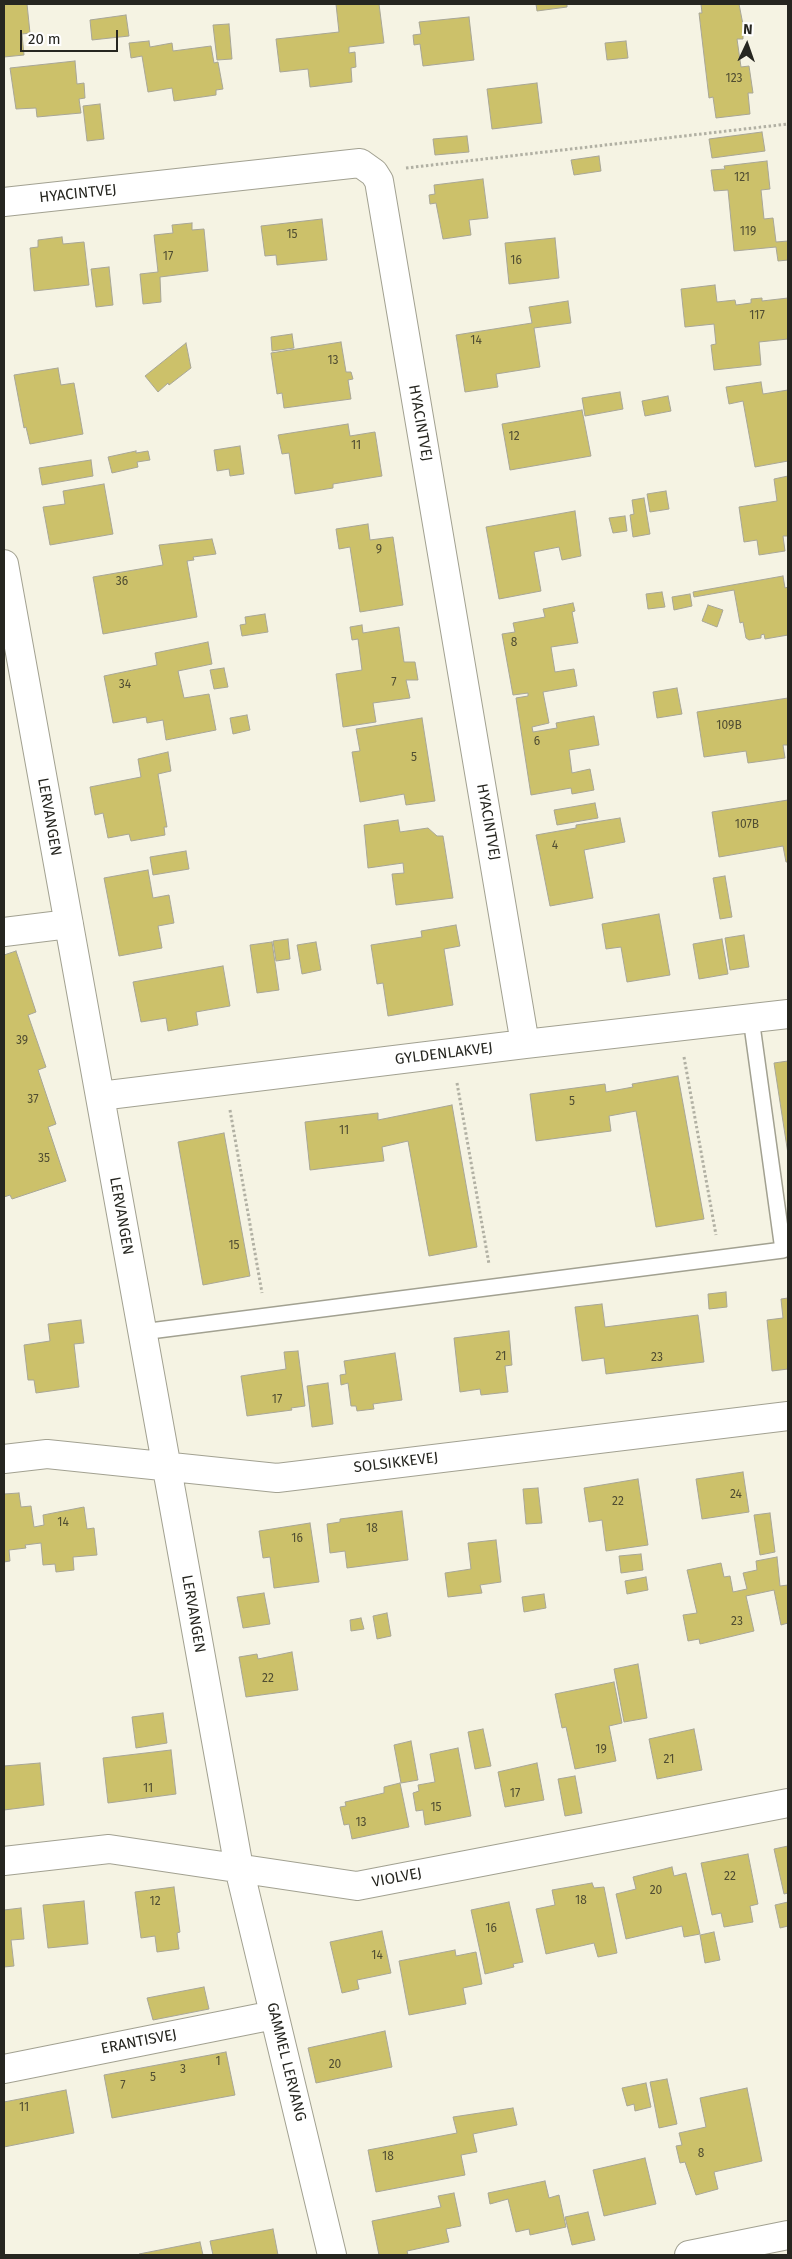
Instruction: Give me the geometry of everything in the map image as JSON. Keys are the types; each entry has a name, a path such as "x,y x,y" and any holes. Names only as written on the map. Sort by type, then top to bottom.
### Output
{"street":[{"name":"HYACINTVEJ","path":"4,202 360,163 374,173 379,181 525,1044"},
{"name":"LERVANGEN","path":"4,564 12,656 69,924 239,1868"},
{"path":"4,932 69,924"},
{"name":"GYLDENLAKVEJ","path":"100,1096 788,1014"},
{"name":"SOLSIKKEVEJ","path":"4,1459 48,1454 277,1478 788,1416"},
{"name":"VIOLVEJ","path":"4,1861 109,1849 357,1886 788,1803"},
{"name":"GAMMEL LERVANG","path":"239,1868 332,2255"},
{"name":"ERANTISVEJ","path":"4,2070 274,2015"},
{"path":"688,2255 788,2235"}],"lane":[{"path":"142,1332 783,1250 751,1018"}],"path":[{"path":"379,181 399,169 788,124"},
{"path":"678,1026 720,1258"},
{"path":"452,1053 493,1287"},
{"path":"224,1081 266,1316"}],"building":[{"path":"4,4 27,4 30,33 22,34 24,55 4,57"},
{"path":"336,4 379,4 384,43 349,47 349,53 355,52 356,67 351,68 352,82 310,87 308,69 280,72 276,39 339,32"},
{"path":"536,4 567,4 567,7 537,11"},
{"path":"701,4 739,4 745,35 743,35 743,39 737,39 741,67 749,66 753,93 748,93 750,114 716,118 713,97 709,98 699,13 702,13"},
{"path":"126,15 129,36 92,40 90,20"},
{"path":"469,17 474,60 423,66 420,44 414,45 413,35 421,34 419,22"},
{"path":"229,24 232,59 217,60 213,25"},
{"path":"149,41 150,47 172,43 173,51 211,46 214,63 218,62 223,89 216,90 216,95 174,101 172,88 148,92 142,56 131,58 129,43"},
{"path":"626,41 628,58 607,60 605,43"},
{"path":"75,61 77,84 84,83 85,98 79,99 81,113 37,117 36,108 16,109 10,68"},
{"path":"537,83 542,123 492,129 487,89"},
{"path":"100,104 104,139 87,141 83,106"},
{"path":"762,132 765,151 712,158 709,139"},
{"path":"467,136 469,152 435,155 433,139"},
{"path":"599,156 601,171 574,175 571,160"},
{"path":"767,161 770,189 761,190 764,219 773,218 776,242 788,241 788,260 778,261 776,247 734,251 728,190 714,191 711,170 725,169 724,166"},
{"path":"483,179 488,218 469,220 471,235 443,239 436,203 430,204 429,195 435,194 434,185"},
{"path":"322,219 327,260 277,265 276,255 265,256 261,226"},
{"path":"192,223 192,230 204,229 208,271 160,277 161,302 143,304 140,274 158,272 154,235 173,233 172,225"},
{"path":"62,237 63,244 84,242 89,285 34,291 30,248 38,247 38,240"},
{"path":"555,238 559,278 509,284 505,243"},
{"path":"109,267 113,305 96,307 91,269"},
{"path":"715,285 717,302 735,300 736,305 751,303 751,299 762,298 762,301 788,298 788,339 759,342 761,365 714,370 711,345 716,344 714,324 685,327 681,289"},
{"path":"568,301 571,323 534,328 540,367 496,374 498,387 465,392 456,335 532,323 529,307"},
{"path":"292,334 294,348 272,351 271,337"},
{"path":"341,342 346,372 351,372 353,379 348,380 351,399 284,408 282,393 277,394 271,353"},
{"path":"186,343 191,368 158,392 145,376"},
{"path":"58,368 61,385 74,383 83,434 30,444 26,427 24,428 14,375"},
{"path":"761,382 763,394 788,390 788,461 755,467 743,401 729,404 726,387"},
{"path":"620,392 623,409 585,416 582,398"},
{"path":"668,396 671,411 645,416 642,401"},
{"path":"582,410 591,456 510,470 502,424"},
{"path":"348,424 350,436 375,432 382,476 333,484 333,488 295,494 289,453 282,454 278,435"},
{"path":"240,446 244,474 230,476 229,469 217,471 214,450"},
{"path":"136,451 136,453 148,451 150,460 137,462 138,467 112,473 108,457"},
{"path":"91,460 93,476 42,485 39,468"},
{"path":"788,476 788,536 783,536 785,551 759,555 757,540 744,542 739,507 777,501 774,479"},
{"path":"104,484 113,534 50,545 43,507 65,504 63,491"},
{"path":"666,491 669,509 650,512 647,494"},
{"path":"644,498 650,534 633,537 630,515 634,514 632,500"},
{"path":"575,511 581,556 562,560 559,547 534,552 541,591 499,599 486,527"},
{"path":"625,516 627,531 613,533 609,518"},
{"path":"368,524 370,540 393,537 403,605 360,612 350,547 339,549 336,529"},
{"path":"212,539 216,554 193,557 194,560 187,561 197,617 103,634 93,577 163,565 159,545"},
{"path":"783,576 785,588 788,587 788,635 765,639 764,634 761,635 761,638 749,640 746,638 743,622 740,623 734,590 694,597 693,592"},
{"path":"662,592 665,607 648,609 646,594"},
{"path":"690,594 692,606 674,610 672,597"},
{"path":"573,603 575,611 572,612 578,643 551,647 555,672 574,669 577,686 543,692 549,723 532,727 533,732 557,728 556,723 594,716 599,745 569,750 572,773 590,769 594,790 572,794 571,788 531,795 516,698 528,696 528,693 513,695 502,634 515,632 513,623 545,617 543,609"},
{"path":"708,605 723,610 717,627 702,621"},
{"path":"265,614 268,632 242,636 240,625 246,624 245,617"},
{"path":"362,625 363,633 399,627 404,662 415,662 418,680 406,680 410,698 373,703 376,722 343,727 336,674 362,670 358,639 352,640 350,627"},
{"path":"208,642 212,664 178,671 184,698 209,694 216,730 166,740 163,720 147,723 146,717 113,723 104,676 157,665 155,653"},
{"path":"224,668 228,687 214,689 210,670"},
{"path":"677,688 682,714 657,718 653,692"},
{"path":"788,698 788,745 783,745 785,758 748,763 746,751 704,757 697,712"},
{"path":"247,715 250,730 233,734 230,718"},
{"path":"422,718 435,801 406,805 404,794 360,802 352,752 360,751 356,729"},
{"path":"168,752 171,771 158,774 167,827 164,827 165,835 131,841 129,834 108,838 103,813 95,815 90,787 141,777 138,759"},
{"path":"788,800 788,862 786,862 783,846 719,857 712,812"},
{"path":"595,803 598,818 557,825 554,810"},
{"path":"620,818 625,842 584,850 593,898 550,906 536,835 576,828 576,825"},
{"path":"398,820 400,832 428,828 437,836 443,836 453,898 396,905 392,874 404,873 403,863 368,868 364,825"},
{"path":"186,851 189,869 153,875 150,857"},
{"path":"148,870 153,898 169,895 174,923 158,926 162,948 119,956 104,878"},
{"path":"725,876 732,917 720,919 713,878"},
{"path":"659,914 670,975 627,982 621,947 606,949 602,924"},
{"path":"456,925 460,946 444,949 453,1005 388,1016 383,983 377,984 371,945 422,937 421,931"},
{"path":"744,935 749,967 730,970 725,938"},
{"path":"288,939 290,959 276,961 273,941"},
{"path":"722,939 728,974 699,979 693,944"},
{"path":"272,942 279,990 257,993 250,945"},
{"path":"316,942 321,970 302,974 297,945"},
{"path":"16,951 36,1012 28,1015 46,1067 38,1070 56,1124 48,1127 66,1181 12,1199 10,1195 4,1197 4,955"},
{"path":"223,966 230,1006 196,1012 198,1025 168,1031 166,1018 141,1022 133,982"},
{"path":"788,1061 788,1154 774,1063"},
{"path":"678,1076 704,1219 656,1227 636,1111 609,1116 611,1131 536,1141 530,1094 605,1084 606,1092 633,1087 632,1084"},
{"path":"452,1105 477,1247 429,1256 408,1141 382,1147 384,1161 310,1170 305,1122 378,1113 378,1120"},
{"path":"224,1133 250,1276 203,1285 178,1142"},
{"path":"726,1292 727,1307 709,1309 708,1294"},
{"path":"788,1298 788,1369 772,1371 767,1320 783,1318 781,1299"},
{"path":"602,1304 605,1327 698,1315 704,1362 606,1374 604,1358 582,1361 575,1307"},
{"path":"81,1320 84,1343 74,1344 79,1387 36,1393 34,1380 28,1380 24,1345 50,1341 48,1324"},
{"path":"509,1331 512,1365 505,1366 508,1392 481,1395 480,1389 460,1392 454,1338"},
{"path":"298,1351 305,1406 291,1408 292,1410 247,1416 241,1376 286,1369 284,1352"},
{"path":"395,1353 402,1400 373,1404 374,1409 357,1411 356,1406 351,1406 348,1383 341,1385 340,1375 346,1374 344,1361"},
{"path":"328,1383 333,1424 312,1427 307,1386"},
{"path":"743,1472 749,1512 702,1519 696,1479"},
{"path":"638,1479 648,1545 606,1551 602,1520 589,1522 584,1488"},
{"path":"538,1488 542,1523 526,1524 523,1489"},
{"path":"19,1493 21,1507 31,1506 34,1527 44,1525 43,1515 84,1507 87,1529 94,1528 97,1555 73,1557 74,1570 56,1572 55,1564 43,1565 41,1543 25,1545 26,1548 9,1550 10,1561 4,1562 4,1494"},
{"path":"402,1511 408,1560 347,1568 345,1551 330,1553 327,1524 340,1522 340,1519"},
{"path":"770,1513 775,1552 760,1555 754,1515"},
{"path":"310,1523 319,1582 274,1588 270,1557 263,1558 259,1531"},
{"path":"496,1540 501,1582 480,1585 482,1593 448,1597 445,1573 471,1569 468,1543"},
{"path":"641,1554 643,1570 621,1573 619,1556"},
{"path":"777,1557 780,1586 788,1585 788,1623 781,1625 774,1590 746,1596 754,1631 700,1644 699,1639 688,1641 683,1615 697,1613 687,1570 721,1563 724,1577 730,1576 733,1592 747,1589 743,1573 757,1570 756,1561"},
{"path":"646,1577 648,1590 627,1594 625,1581"},
{"path":"264,1593 270,1624 243,1628 237,1597"},
{"path":"544,1594 546,1608 524,1612 522,1597"},
{"path":"387,1613 391,1636 377,1639 373,1616"},
{"path":"361,1618 364,1629 351,1631 350,1620"},
{"path":"292,1652 298,1690 246,1697 239,1657 257,1654 258,1659"},
{"path":"638,1664 647,1718 624,1722 614,1669"},
{"path":"614,1682 622,1723 609,1726 616,1761 575,1769 566,1727 562,1728 555,1694"},
{"path":"163,1713 167,1743 136,1748 132,1717"},
{"path":"483,1729 491,1766 475,1769 468,1732"},
{"path":"694,1729 702,1770 657,1779 649,1739"},
{"path":"411,1741 418,1780 401,1783 394,1745"},
{"path":"458,1748 471,1816 425,1825 423,1810 416,1811 413,1793 419,1791 418,1785 435,1782 430,1754"},
{"path":"171,1750 176,1794 108,1803 103,1758"},
{"path":"40,1763 44,1805 4,1810 4,1766"},
{"path":"537,1763 544,1800 505,1807 498,1772"},
{"path":"575,1776 582,1813 565,1816 558,1779"},
{"path":"400,1783 409,1827 352,1839 349,1824 344,1825 340,1807 346,1806 345,1802 384,1793 384,1787"},
{"path":"788,1846 788,1893 784,1894 774,1849"},
{"path":"748,1854 758,1904 750,1906 753,1922 724,1927 721,1913 712,1915 701,1863"},
{"path":"672,1867 674,1876 686,1873 700,1934 684,1937 682,1926 626,1939 616,1894 636,1889 633,1877"},
{"path":"592,1883 594,1888 604,1887 617,1953 598,1957 594,1943 546,1954 536,1909 555,1905 552,1890"},
{"path":"174,1887 180,1932 177,1933 179,1949 157,1952 155,1936 141,1938 135,1892"},
{"path":"84,1901 88,1944 48,1948 43,1905"},
{"path":"509,1902 523,1962 513,1964 514,1967 485,1974 471,1910"},
{"path":"788,1902 788,1926 780,1928 775,1905"},
{"path":"21,1908 24,1939 11,1940 14,1966 4,1967 4,1910"},
{"path":"382,1931 391,1973 357,1980 359,1989 342,1993 330,1942"},
{"path":"714,1932 720,1960 705,1963 700,1935"},
{"path":"455,1950 456,1956 476,1952 482,1984 463,1988 466,2004 409,2015 399,1961"},
{"path":"204,1987 209,2009 153,2020 147,1998"},
{"path":"385,2031 392,2067 316,2083 308,2048"},
{"path":"226,2052 235,2095 112,2118 104,2075"},
{"path":"667,2079 677,2124 659,2128 650,2082"},
{"path":"646,2083 651,2107 635,2111 634,2104 627,2106 622,2088"},
{"path":"747,2088 762,2161 714,2172 718,2189 696,2195 685,2162 680,2163 676,2146 682,2145 679,2133 706,2127 700,2098"},
{"path":"66,2090 74,2133 4,2147 4,2102"},
{"path":"513,2108 517,2125 473,2134 477,2152 461,2155 465,2175 376,2192 368,2150 457,2133 453,2117"},
{"path":"645,2158 656,2204 604,2216 593,2170"},
{"path":"545,2181 549,2198 559,2195 566,2227 530,2235 529,2229 516,2232 508,2199 490,2204 488,2193"},
{"path":"454,2193 461,2226 446,2229 449,2242 407,2251 408,2255 379,2255 372,2221 441,2207 438,2196"},
{"path":"588,2212 595,2240 572,2245 565,2217"},
{"path":"273,2229 278,2255 213,2255 210,2241"},
{"path":"200,2242 203,2255 139,2255 139,2254"}]}
